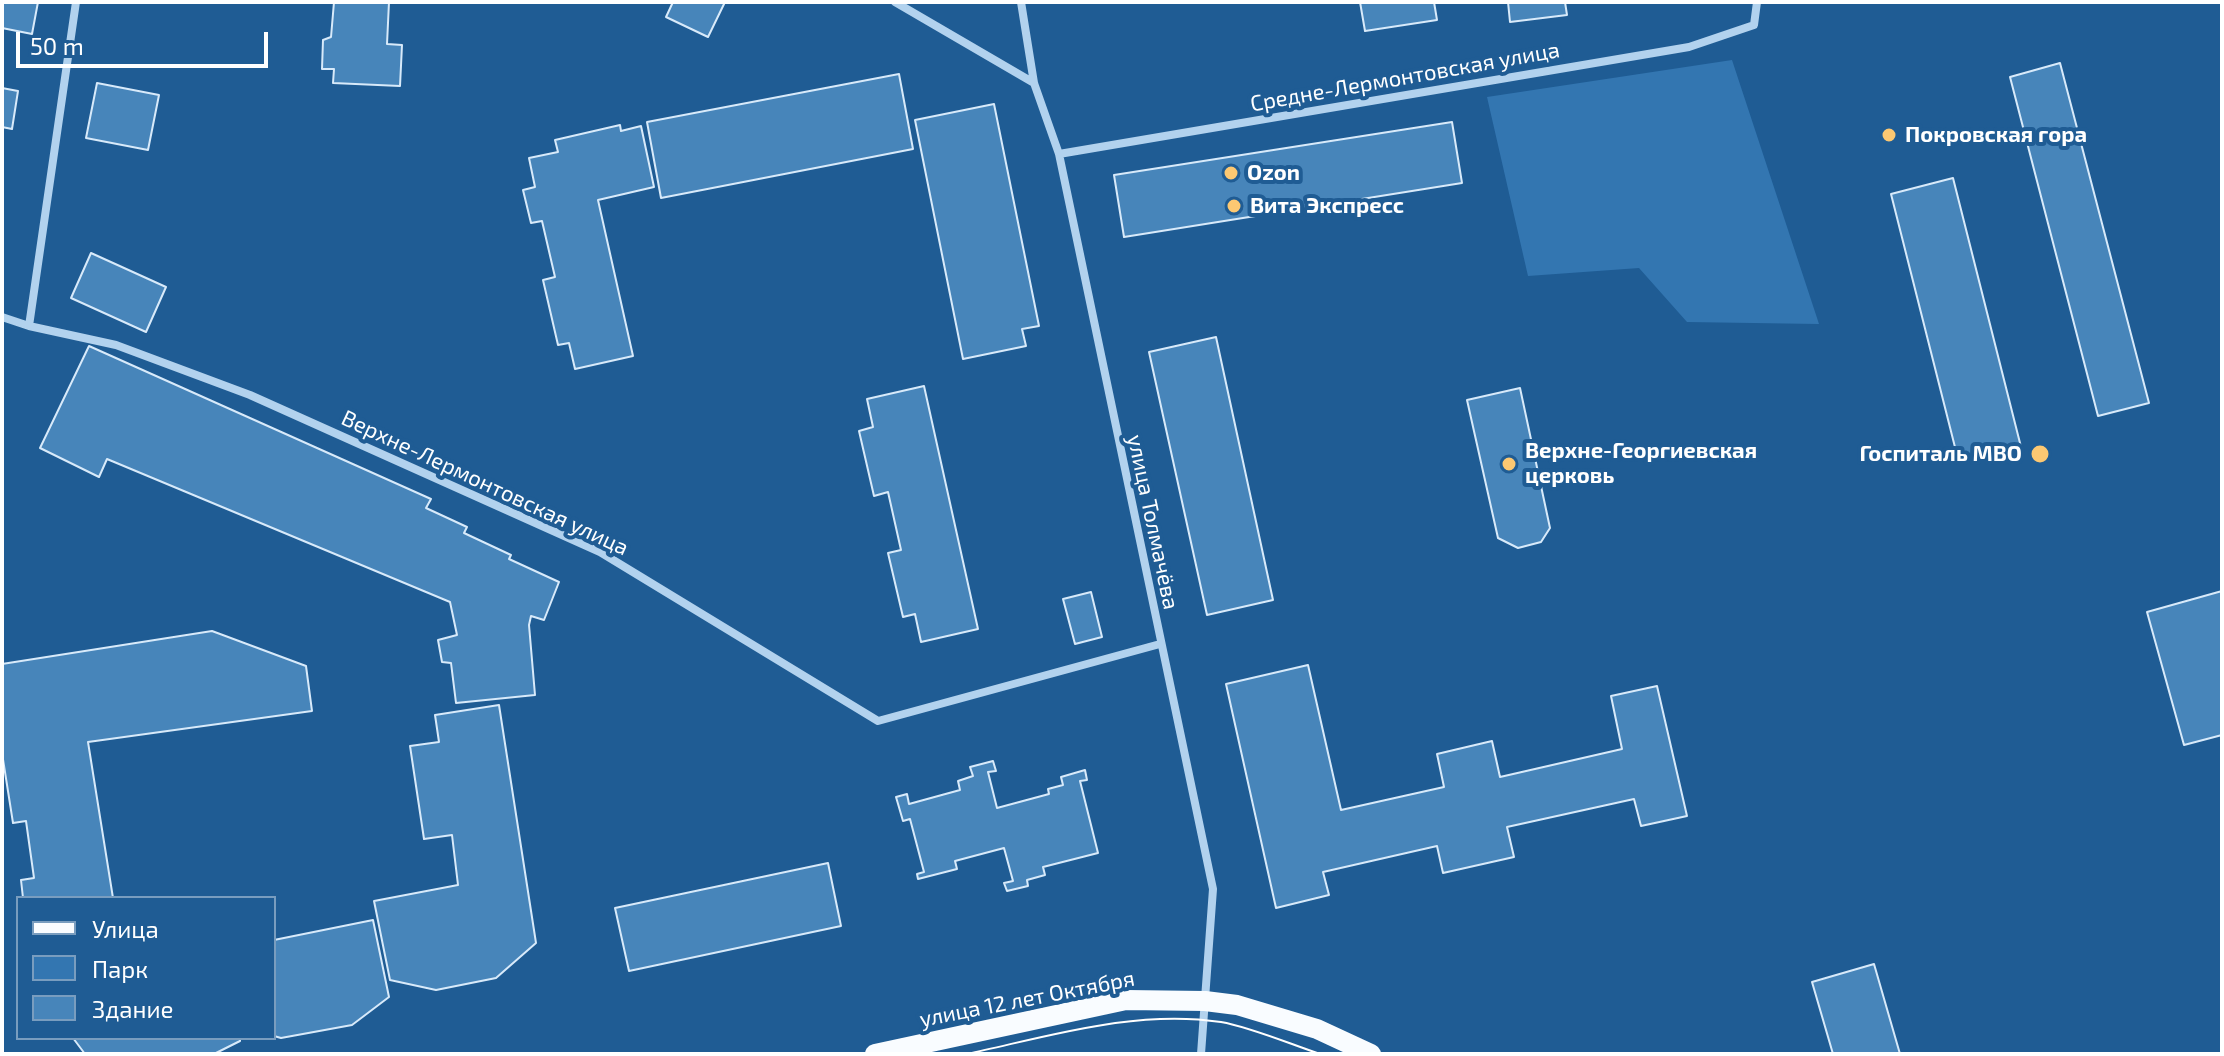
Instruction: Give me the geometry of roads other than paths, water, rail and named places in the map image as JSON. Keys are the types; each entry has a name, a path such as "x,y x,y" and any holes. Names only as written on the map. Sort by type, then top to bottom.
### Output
{"main road":[{"name":"улица 12 лет Октября","path":"875,1054 1126,1000 1205,1001 1237,1005 1317,1029 1371,1054"}],"street":[{"path":"29,326 76,2"},
{"path":"895,2 1034,83"},
{"name":"улица Толмачёва","path":"1021,2 1034,83 1059,154 1213,889 1201,1054"},
{"name":"Средне-Лермонтовская улица","path":"1059,154 1689,47 1754,25 1757,2"},
{"name":"Верхне-Лермонтовская улица","path":"2,317 116,345 250,395 600,552 878,721 1160,644"}],"tram line":[{"path":"967,1054 1093,1026 1157,1019 1232,1024 1320,1054"}],"place":[{"name":"Покровская гора","path":"1889,135"},
{"name":"Ozon","path":"1231,173"},
{"name":"Вита Экспресс","path":"1234,206"},
{"name":"Госпиталь МВО","path":"2040,454"},
{"name":"Верхне-Георгиевская церковь","path":"1509,464"}]}
